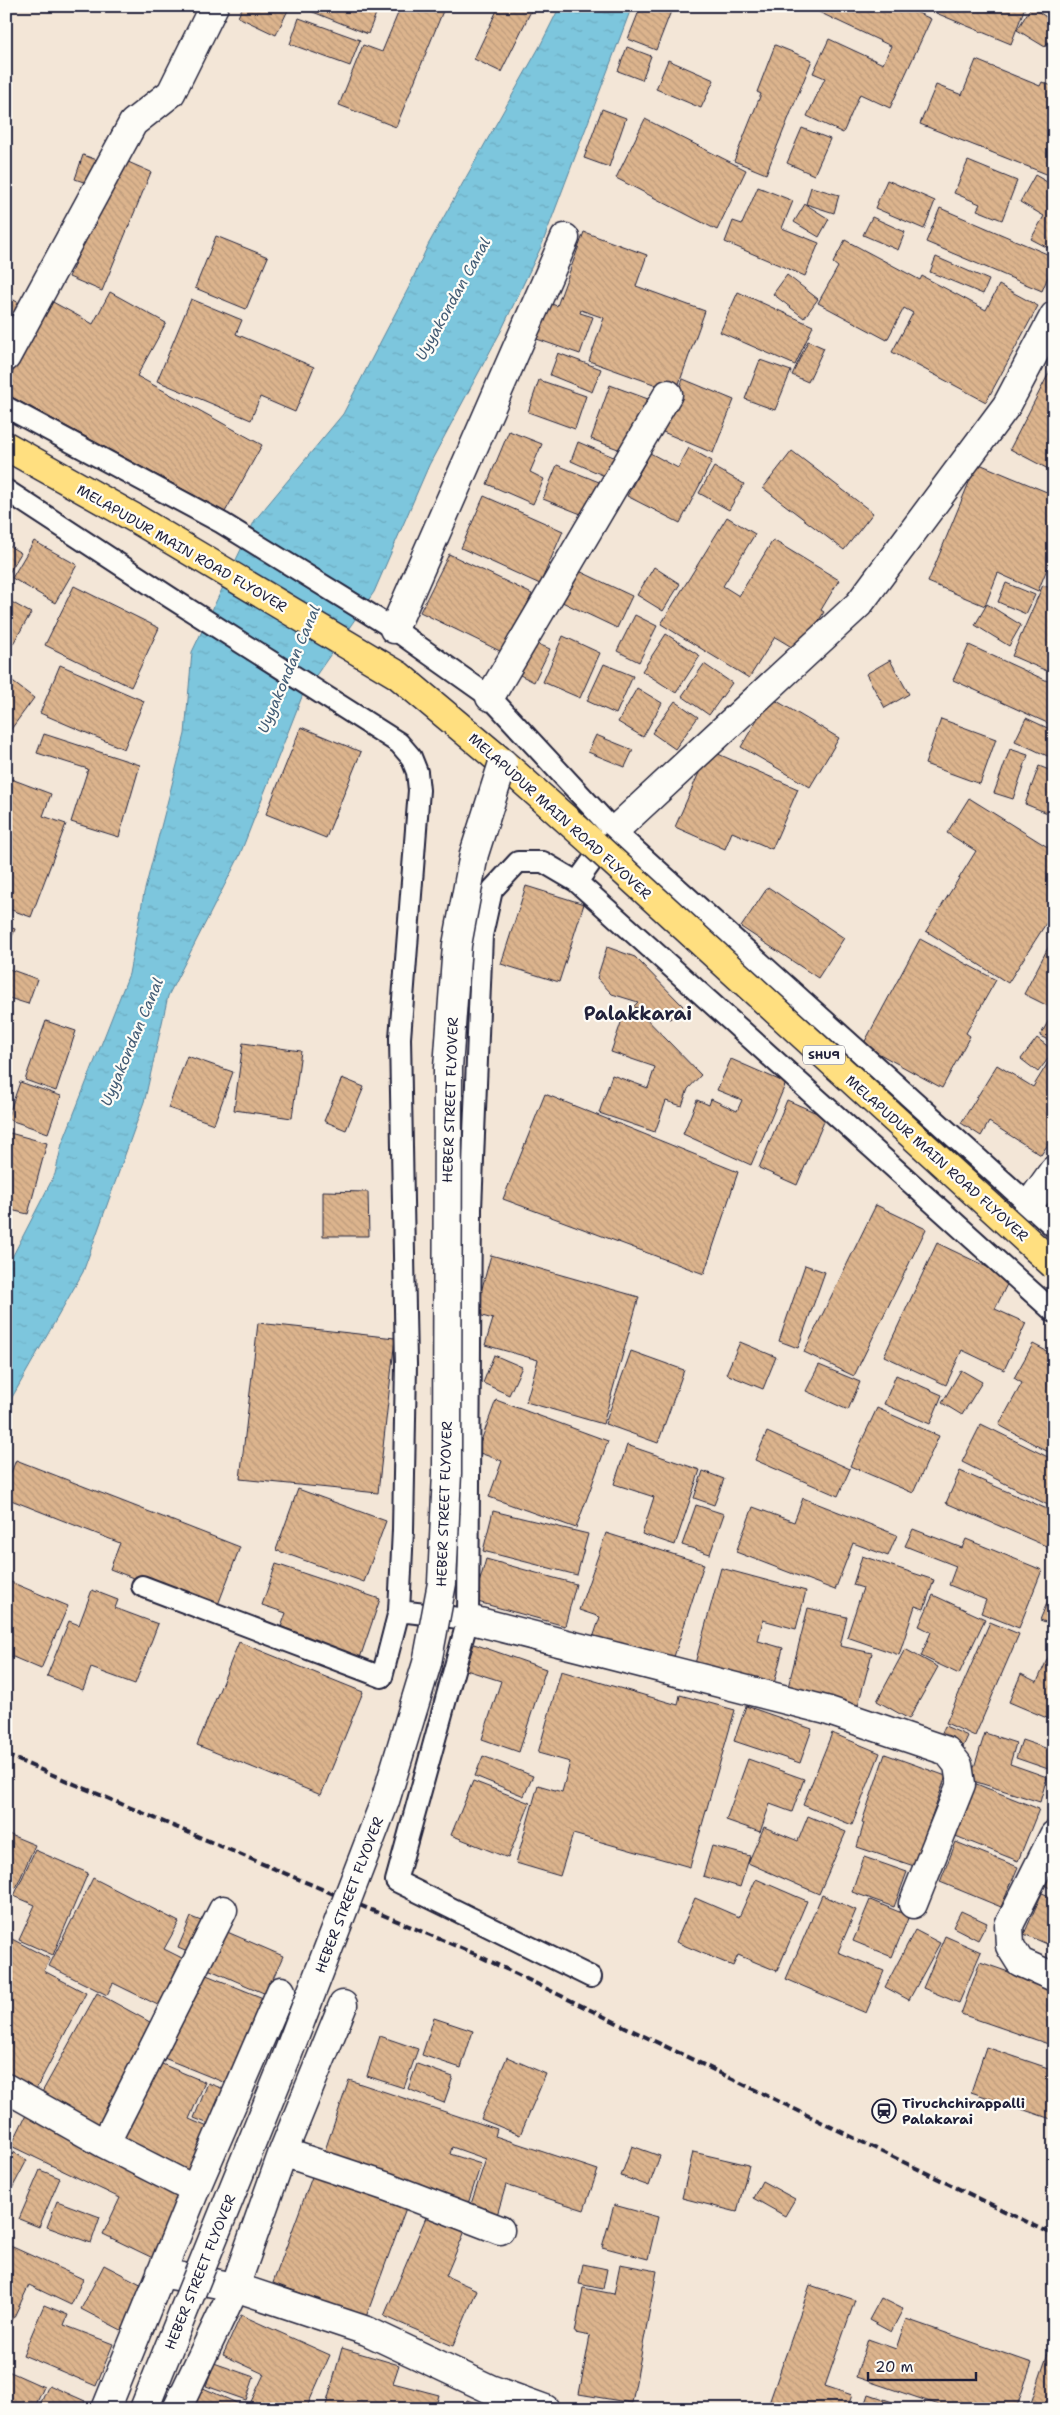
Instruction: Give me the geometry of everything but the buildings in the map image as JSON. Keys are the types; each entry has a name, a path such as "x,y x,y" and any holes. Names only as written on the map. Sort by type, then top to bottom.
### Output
{"main road":[{"name":"MELAPUDUR MAIN ROAD FLYOVER","path":"6,446 138,520 398,675 502,763 1054,1265"}],"street":[{"path":"6,357 133,123 171,93 214,6"},
{"path":"394,630 566,238"},
{"path":"614,831 859,604 1007,405 1054,316"},
{"path":"490,697 668,394"},
{"name":"HEBER STREET FLYOVER","path":"144,2409 287,2056 385,1801 427,1663 443,1572 447,1473 448,1068 457,945 474,854 502,763"},
{"path":"1029,1204 1054,1170"},
{"path":"468,1619 826,1710 947,1751 958,1765 961,1784 913,1904"},
{"path":"1054,1834 1009,1925 1010,1946 1020,1962 1054,1977"},
{"path":"106,2144 223,1910"},
{"path":"106,2409 195,2190 281,1991"},
{"path":"177,2409 235,2287 283,2152 343,2005"},
{"path":"6,2088 106,2144 195,2190"},
{"path":"283,2152 388,2187 500,2230"},
{"path":"161,2273 235,2287 367,2331 490,2389 545,2409"}],"lane":[{"path":"6,407 222,522 394,630 490,697 614,831 1054,1227"},
{"path":"6,490 399,743 411,757 417,772 419,790 400,1038 406,1364 403,1530 399,1611 382,1677 142,1586"},
{"path":"577,882 614,831"},
{"path":"591,1977 396,1881 468,1619 472,1209 482,935 492,890 518,862 543,862 577,882 1054,1312"},
{"path":"399,1611 468,1619"}],"water":[{"name":"Uyyakondan Canal","path":"560,6 632,6 541,247 501,331 429,465 374,592 303,694 239,857 168,996 145,1099 83,1272 6,1408 6,1269 55,1174 62,1144 129,974 144,893 185,734 192,652 255,520 343,414 409,287 428,245 540,46"}],"railway":[{"path":"6,1755 475,1954 1054,2235"}],"place":[{"name":"Tiruchchirappalli Palakarai","path":"884,2111"}],"district":[{"name":"Palakkarai","path":"638,1013"}]}
